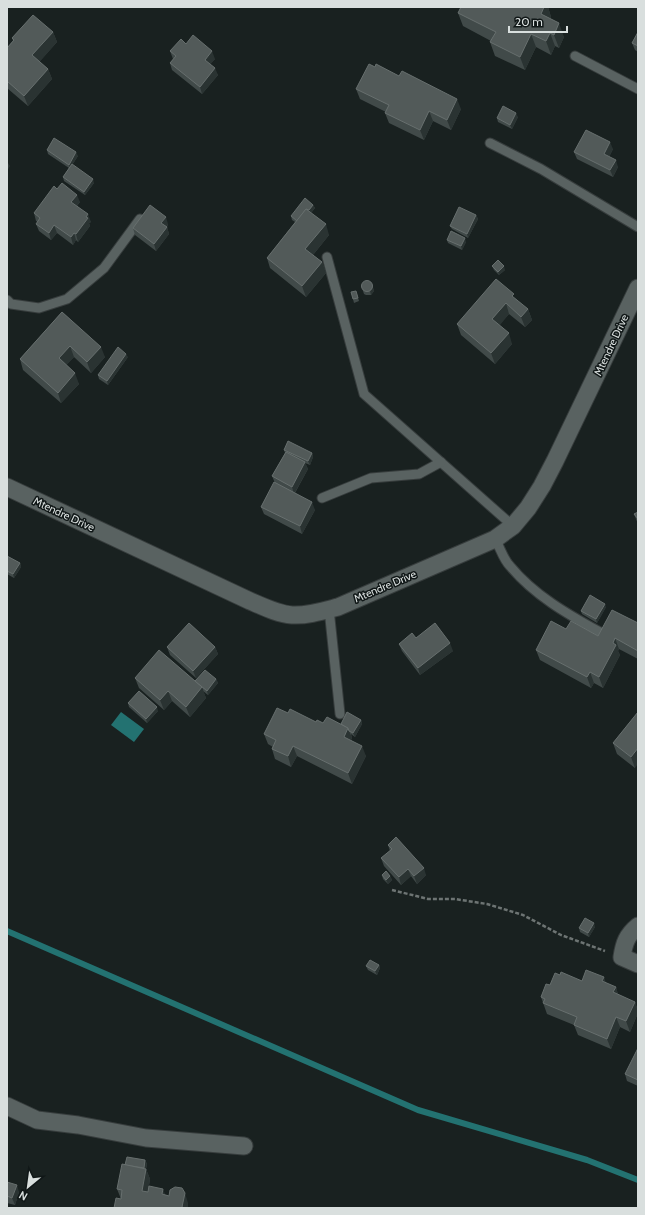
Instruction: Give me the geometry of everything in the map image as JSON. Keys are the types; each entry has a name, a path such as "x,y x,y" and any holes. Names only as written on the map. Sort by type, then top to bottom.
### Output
{"street":[{"name":"Mtendre Drive","path":"7,486 250,601 273,610 292,615 315,613 338,607 495,539 512,526 528,508 555,461 638,288"},
{"path":"638,926 633,930 624,943 622,957 638,964"},
{"path":"7,1106 37,1120 78,1125 146,1138 244,1146"}],"lane":[{"path":"575,56 638,89"},
{"path":"490,143 541,169 638,227"},
{"path":"7,300 11,304 39,308 67,299 104,268 143,214"},
{"path":"327,257 364,394 512,526"},
{"path":"322,498 371,478 419,474 441,462"},
{"path":"495,539 509,565 534,590 571,616 600,632"},
{"path":"329,609 340,714"}],"path":[{"path":"392,890 428,899 454,899 487,904 523,915 561,935 622,957"}],"water":[{"path":"121,712 144,729 134,742 111,725"}],"building":[{"path":"461,7 544,7 541,14 559,23 554,35 550,33 546,41 531,34 520,57 490,42 496,32 458,13"},
{"path":"33,15 53,32 32,55 48,69 24,96 7,81 7,48 14,40 12,38"},
{"path":"638,32 638,46 632,43"},
{"path":"193,35 212,51 205,60 215,68 200,87 170,63 176,56 170,51 181,39 186,44"},
{"path":"369,64 375,67 376,64 399,76 402,71 457,99 447,120 429,111 420,130 385,113 389,105 356,89"},
{"path":"503,106 516,113 510,125 497,118"},
{"path":"586,130 610,142 604,154 616,160 610,170 574,152"},
{"path":"54,138 76,152 69,165 47,150"},
{"path":"72,164 93,179 84,192 63,177"},
{"path":"62,183 77,195 71,202 88,214 86,217 88,218 76,234 74,233 71,237 54,225 49,233 36,224 40,218 34,213 54,186 57,189"},
{"path":"305,198 313,205 309,210 306,209 297,221 291,216"},
{"path":"150,205 166,217 161,223 167,227 154,244 133,228"},
{"path":"459,207 476,215 467,234 450,226"},
{"path":"306,209 326,224 305,249 322,262 302,286 267,258"},
{"path":"451,231 465,238 461,246 447,240"},
{"path":"498,260 504,266 498,272 492,266"},
{"path":"496,279 514,294 512,296 528,309 521,317 506,303 492,319 509,333 491,353 457,324"},
{"path":"365,281 369,281 371,282 371,290 365,291 362,288 362,284"},
{"path":"356,291 358,298 353,299 351,292"},
{"path":"62,312 101,347 87,362 70,346 59,358 75,373 58,393 20,359"},
{"path":"118,347 126,354 107,381 98,375"},
{"path":"288,441 312,453 308,461 284,450"},
{"path":"286,452 305,462 292,487 272,476"},
{"path":"274,482 312,502 300,526 261,507"},
{"path":"638,512 638,519 634,514"},
{"path":"7,556 20,563 13,574 7,571"},
{"path":"590,595 605,604 596,619 581,611"},
{"path":"612,610 638,623 638,651 615,638 613,643 616,645 599,677 590,672 587,677 536,650 551,621 566,629 571,621 598,636"},
{"path":"189,623 215,647 193,671 167,647"},
{"path":"435,623 450,643 418,668 399,644 412,633 416,638"},
{"path":"159,650 202,687 186,707 168,691 160,700 135,678"},
{"path":"205,670 216,679 207,691 195,681"},
{"path":"139,691 157,707 146,719 128,703"},
{"path":"277,708 288,713 290,709 316,722 317,720 323,723 327,717 348,728 344,737 362,746 348,773 293,746 288,756 272,749 276,740 264,734"},
{"path":"347,712 361,720 353,733 341,724"},
{"path":"638,712 638,748 631,757 613,743"},
{"path":"396,837 424,868 414,876 408,869 399,877 381,858 392,849 388,845"},
{"path":"386,871 390,876 386,880 382,875"},
{"path":"585,918 594,923 588,933 579,928"},
{"path":"370,960 379,965 375,971 366,966"},
{"path":"586,970 604,977 602,981 616,987 613,992 635,1002 626,1021 616,1017 607,1039 574,1025 577,1017 543,1003 545,999 541,997 546,984 550,985 555,973 560,975 561,972 582,981"},
{"path":"638,1048 638,1080 625,1074"},
{"path":"127,1157 145,1160 144,1168 125,1165"},
{"path":"122,1164 146,1169 142,1191 148,1192 149,1186 163,1189 162,1194 169,1196 170,1190 175,1187 182,1188 185,1193 182,1207 185,1208 114,1208 116,1198 121,1199 122,1190 117,1189"},
{"path":"7,1182 17,1185 12,1198 7,1196"}],"waterway":[{"path":"7,931 418,1110 587,1160 638,1180"}]}
